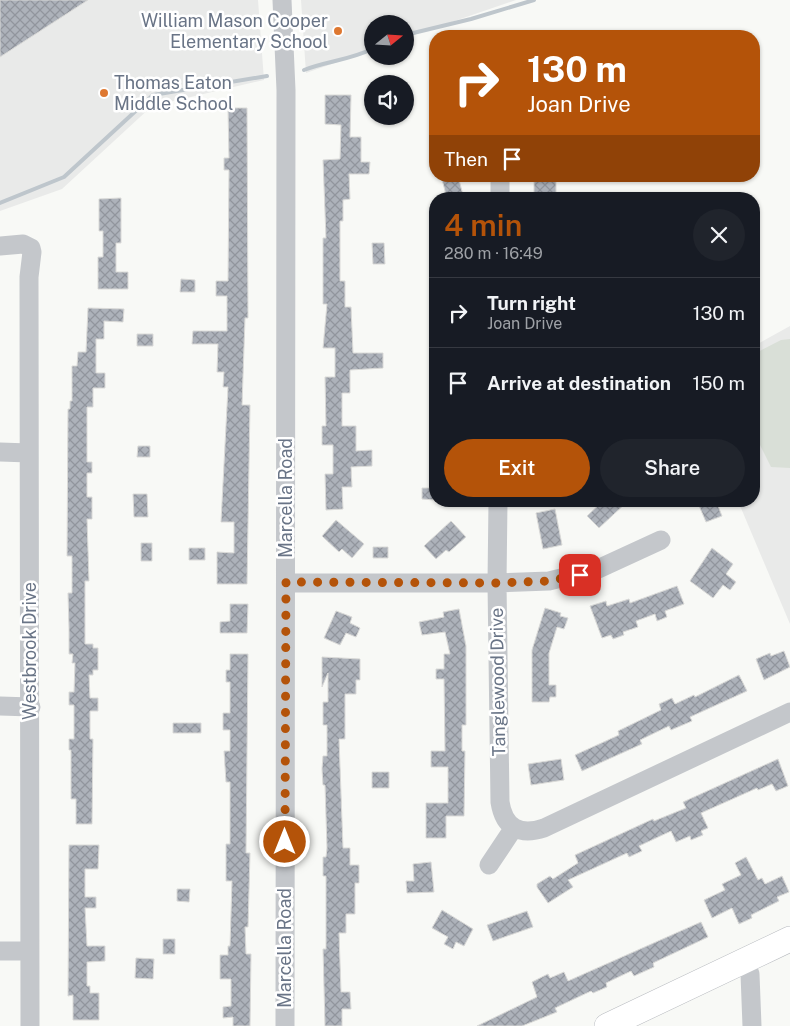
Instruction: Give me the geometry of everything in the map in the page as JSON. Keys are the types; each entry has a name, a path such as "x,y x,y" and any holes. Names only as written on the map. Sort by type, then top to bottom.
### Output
{"main road":[{"path":"642,1026 747,967 790,939"},
{"path":"607,1026 747,967 790,955"}],"street":[{"name":"Marcella Road","path":"282,0 286,90 285,1026"},
{"name":"Westbrook Drive","path":"0,246 23,244 31,248 29,277 30,1026"},
{"path":"0,452 29,454"},
{"name":"Tanglewood Drive","path":"498,507 500,802 506,821 513,829"},
{"path":"286,582 497,583 565,579 598,569 661,540"},
{"path":"0,706 31,707"},
{"path":"489,865 513,829 528,831 544,828 790,712"},
{"path":"0,951 29,951"},
{"path":"747,967 752,1026"}],"shaded area":[{"name":"Thomas Eaton Middle School","path":"0,0 258,0 264,80 152,106 62,189 0,211"},
{"name":"William Mason Cooper Elementary School","path":"301,0 516,0 414,35 414,15 364,15 364,53 306,73"},
{"path":"790,326 790,624 741,507 760,507 760,343"},
{"path":"790,339 790,468 771,467 760,445 760,351 781,340"}],"building":[{"path":"0,0 88,0 0,57"},
{"path":"325,95 351,95 350,137 361,137 361,162 370,162 369,174 349,174 350,199 343,200 343,221 340,221 340,281 345,281 345,307 351,307 353,353 383,353 383,368 350,370 350,393 342,393 342,426 356,426 356,451 372,450 372,466 351,467 352,487 342,487 343,509 326,510 325,474 333,474 333,445 322,445 322,426 326,426 325,377 335,377 335,348 323,348 327,304 323,304 323,238 326,238 323,160 340,159 341,125 325,124"},
{"path":"228,108 247,108 248,318 245,318 242,405 250,405 247,584 217,584 217,552 234,553 234,522 221,522 228,387 223,387 224,372 217,372 218,344 192,344 193,331 227,331 227,296 216,296 216,281 228,281 229,170 224,170 224,158 229,158"},
{"path":"443,182 460,182 462,192 445,192"},
{"path":"534,182 556,182 556,192 534,192"},
{"path":"121,198 121,243 116,243 116,272 128,272 128,289 98,289 98,257 103,257 103,231 99,231 99,199"},
{"path":"372,243 384,243 385,264 373,264"},
{"path":"181,279 195,280 195,292 180,292"},
{"path":"88,308 124,309 123,322 104,321 104,339 96,339 96,373 105,373 105,388 93,388 93,407 87,407 87,462 92,462 92,473 87,473 87,497 92,497 92,519 87,519 89,581 85,581 85,644 93,644 93,648 98,648 98,670 93,670 93,675 89,675 90,698 98,698 98,711 90,711 90,739 93,739 92,824 76,824 76,799 71,799 71,750 69,750 69,739 74,739 74,705 69,705 69,692 74,692 75,663 72,663 73,654 69,654 68,593 72,593 72,556 67,556 68,409 70,409 70,401 72,401 72,366 77,366 78,352 86,352"},
{"path":"137,334 153,334 153,346 137,346"},
{"path":"138,446 150,446 150,457 137,457"},
{"path":"422,488 429,488 429,500 422,499"},
{"path":"133,494 147,494 148,517 134,517"},
{"path":"597,507 622,507 599,528 587,516"},
{"path":"700,507 718,507 722,516 706,522"},
{"path":"555,509 562,545 543,549 536,513"},
{"path":"336,520 364,544 352,558 342,549 339,552 322,536"},
{"path":"451,521 466,537 449,552 446,550 436,559 424,546"},
{"path":"141,543 152,543 152,561 141,561"},
{"path":"373,547 388,547 388,558 373,558"},
{"path":"189,548 205,548 205,560 189,560"},
{"path":"712,548 733,564 726,574 736,582 730,590 723,585 713,598 690,581"},
{"path":"677,586 684,604 665,611 667,617 657,621 655,614 636,621 638,627 623,632 624,635 613,639 611,635 602,638 590,606 606,601 607,606 629,599 630,603"},
{"path":"230,604 248,604 247,633 220,633 220,622 230,621"},
{"path":"545,608 561,613 560,616 568,618 564,629 557,627 549,653 549,685 556,685 556,697 550,697 549,702 532,702 532,650"},
{"path":"459,609 466,646 466,725 462,725 462,751 465,751 464,816 446,816 446,838 426,838 426,803 448,803 448,767 431,767 431,751 445,751 444,679 436,679 436,669 444,669 444,654 450,654 445,632 422,635 419,622 444,617 443,612"},
{"path":"336,611 352,617 350,623 360,628 356,637 346,633 340,645 324,638"},
{"path":"784,651 790,667 764,680 756,659 770,653 771,656"},
{"path":"230,654 248,654 246,853 250,853 248,927 245,927 246,954 251,954 250,1026 233,1026 233,1017 223,1018 223,1007 231,1006 231,979 220,979 220,955 228,955 228,946 230,946 232,881 226,881 226,844 230,844 230,782 226,782 224,751 230,751 230,730 223,730 223,713 230,713 230,682 226,682 226,670 230,670"},
{"path":"322,657 360,659 360,680 356,680 356,694 345,694 345,739 339,739 343,848 350,848 350,865 359,865 359,883 355,883 355,914 346,914 346,933 339,933 341,992 350,992 351,1009 342,1009 342,1026 325,1026 323,949 326,949 326,876 323,876 323,857 326,857 327,848 325,785 323,785 322,769 323,756 327,756 327,725 323,725 323,702 328,702 328,673 322,687"},
{"path":"739,675 747,691 690,717 692,721 671,730 669,726 640,740 642,744 582,771 575,755 619,735 618,731 661,710 659,704 672,698 675,704 694,695 695,697"},
{"path":"173,723 201,723 201,733 173,733"},
{"path":"561,759 564,780 531,785 528,764"},
{"path":"778,759 788,786 776,791 772,784 758,790 757,788 701,813 708,828 701,831 703,835 691,840 690,836 676,842 671,831 639,846 642,851 629,857 627,853 568,880 573,887 548,903 537,887 537,884 550,876 553,879 578,863 575,855 653,819 654,821 686,808 683,802"},
{"path":"372,772 389,772 389,788 372,788"},
{"path":"69,845 99,845 98,869 85,869 85,897 96,897 96,908 85,908 87,946 105,946 105,961 87,962 87,986 90,986 90,993 99,993 99,1020 73,1020 73,995 68,996"},
{"path":"746,857 758,880 762,878 765,884 782,876 789,892 777,897 779,901 751,915 752,918 739,924 732,908 712,918 704,900 725,890 722,884 741,875 735,863"},
{"path":"431,862 434,892 407,893 406,881 414,881 413,864"},
{"path":"177,889 190,889 189,902 177,901"},
{"path":"442,910 473,929 464,946 456,942 453,949 444,944 448,937 432,928"},
{"path":"527,911 533,927 493,941 487,925"},
{"path":"701,922 708,937 653,963 654,967 634,976 631,971 606,983 607,987 593,993 591,991 555,1008 557,1012 522,1026 477,1026 537,997 532,982 548,974 550,978 564,972 568,981"},
{"path":"163,939 175,939 175,954 163,954"},
{"path":"136,958 154,959 153,979 135,978"}],"waterway":[{"path":"414,33 471,19 534,0"},
{"path":"304,70 364,52"},
{"path":"0,203 64,177 153,95 267,76"}],"place":[{"name":"William Mason Cooper Elementary School","path":"338,31"},
{"name":"Thomas Eaton Middle School","path":"104,93"}],"route":[{"path":"285,842 286,582 497,583 549,581 580,575"}]}
